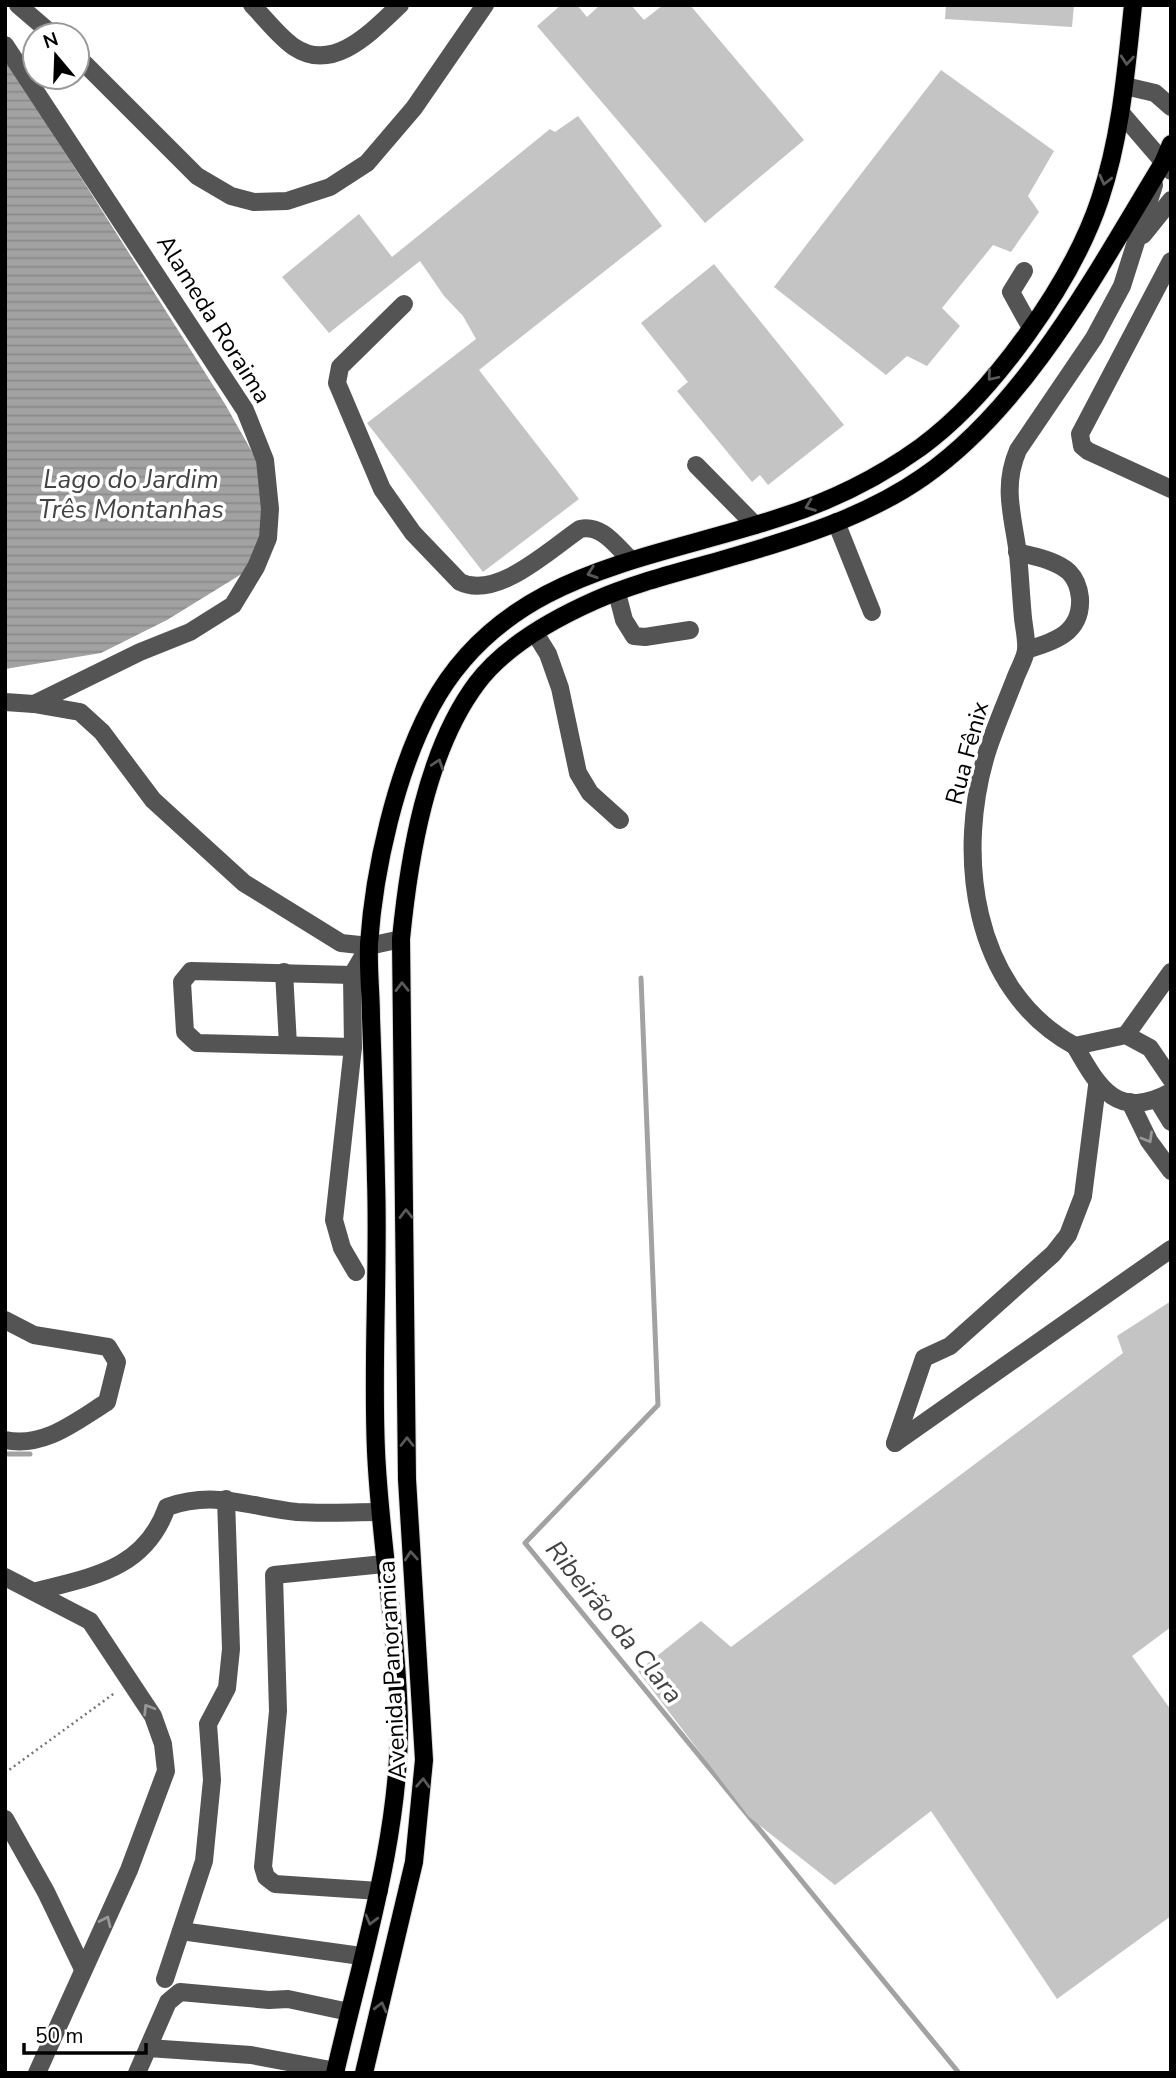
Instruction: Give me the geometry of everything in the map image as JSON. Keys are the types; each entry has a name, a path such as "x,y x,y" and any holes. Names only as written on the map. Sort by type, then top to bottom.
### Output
{"main road":[{"name":"Avenida Panoramica","path":"335,2072 361,1956 379,1891 397,1771 399,1720 379,1512 376,1440 377,1194 369,946 379,876 395,802 411,752 433,702 468,656 513,614 563,583 631,560 755,525 820,502 875,477 926,443 968,405 1031,328 1085,237 1100,198 1122,114 1133,5"},
{"name":"Avenida Panoramica","path":"364,2073 414,1862 422,1809 423,1717 408,1510 401,939 408,868 419,818 457,715 477,684 495,663 535,632 598,599 802,536 875,506 957,453 998,409 1097,271 1167,167 1171,144"}],"street":[{"path":"18,5 37,21"},
{"path":"252,5 295,47 313,55 331,55 348,50 400,5"},
{"path":"91,70 197,176 231,196 254,202 287,201 330,187 368,163 429,87 485,5"},
{"name":"Alameda Roraima","path":"5,45 246,410 265,460 270,509 268,538 256,567 233,605 190,632 140,652 34,704"},
{"path":"1125,86 1155,93 1171,107"},
{"path":"1122,114 1167,167"},
{"name":"Rua Fênix","path":"1074,1046 1048,1030 1029,1012 1010,986 989,945 974,885 972,851 975,803 988,751 1026,650 1017,552 1007,491 1011,467 1018,450 1094,338 1122,286 1136,243 1167,167"},
{"path":"1136,243 1171,200"},
{"path":"1171,261 1080,434 1082,446 1088,451 1171,489"},
{"path":"1024,271 1011,292 1031,328"},
{"path":"404,304 340,367 337,383 383,489 413,533 460,582 470,587 494,585 587,528 603,533 631,560"},
{"path":"696,465 755,525"},
{"path":"836,522 872,612"},
{"path":"1017,552 1062,567 1075,580 1080,596 1077,620 1071,630 1062,638 1026,650"},
{"path":"617,593 624,621 634,636 690,629"},
{"path":"535,632 548,654 559,688 578,773 590,793 620,820"},
{"path":"5,702 80,712 102,732 153,800 244,883 341,943 369,946 401,939"},
{"path":"356,1272 342,1248 334,1220 353,1047 352,975 369,946"},
{"path":"352,975 191,971 182,982 185,1032 197,1043 353,1047"},
{"path":"284,972 288,1045"},
{"path":"1126,1035 1171,972"},
{"path":"1171,1079 1150,1048 1126,1035 1074,1046 1097,1086 1108,1095 1130,1102 1164,1096 1171,1122"},
{"path":"1097,1086 1083,1196 1068,1235 1053,1254 950,1346 924,1358 895,1443 1171,1249"},
{"path":"1130,1102 1149,1141 1171,1171"},
{"path":"5,1320 34,1335 108,1347 117,1362 107,1402 46,1439 24,1444 5,1440"},
{"path":"37,1591 81,1580 130,1559 155,1536 167,1507 201,1499 226,1499 296,1511 379,1512"},
{"path":"165,1979 204,1861 212,1780 208,1724 227,1688 230,1662 226,1499"},
{"path":"379,1891 275,1884 266,1877 263,1867 278,1711 274,1575 384,1564"},
{"path":"5,1577 37,1591 90,1621 153,1716 163,1744 166,1771 129,1870 37,2073"},
{"path":"5,1819 46,1892 83,1969"},
{"path":"181,1931 361,1956"},
{"path":"137,2073 168,2003 180,1992 192,1996 288,1999 349,2012"},
{"path":"148,2048 251,2055 335,2072"}],"path":[{"path":"5,1773 130,1682"}],"water":[{"name":"Lago do Jardim Três Montanhas","path":"5,58 21,83 21,91 26,91 225,404 260,466 268,523 253,567 167,620 101,653 5,669"}],"building":[{"path":"561,5 577,5 587,17 600,5 631,5 644,20 663,5 690,5 804,140 705,223 537,26"},
{"path":"946,5 1074,5 1072,27 945,19"},
{"path":"941,70 1054,151 1028,196 1039,212 1011,252 993,245 942,308 960,326 927,366 907,356 886,375 774,287"},
{"path":"578,116 662,226 479,370 579,499 483,572 367,423 476,339 463,316 444,296 420,261 329,333 282,277 359,214 392,257 550,129 555,132"},
{"path":"714,264 844,425 768,485 760,475 752,482 677,391 688,382 641,323"},
{"path":"1171,1301 1171,1627 1132,1656 1171,1710 1171,1916 1057,1999 931,1811 835,1885 749,1817 638,1671 701,1621 731,1647 1123,1353 1117,1336"}],"waterway":[{"name":"Ribeirão da Clara","path":"641,978 658,1405 525,1543 959,2073"},
{"path":"5,1454 30,1454"}]}
